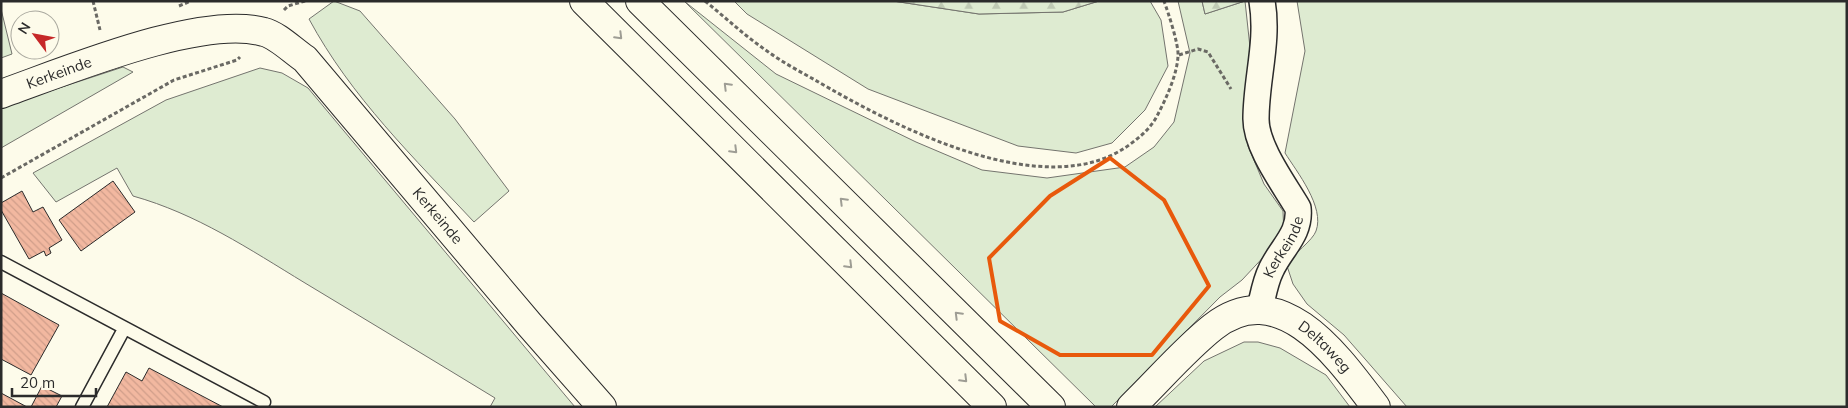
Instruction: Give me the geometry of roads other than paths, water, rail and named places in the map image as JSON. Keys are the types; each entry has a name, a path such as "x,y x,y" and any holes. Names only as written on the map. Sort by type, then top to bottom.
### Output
{"main road":[{"path":"584,1 992,407"},
{"path":"640,1 1047,403"},
{"name":"Kerkeinde","path":"1,94 180,35 237,28 265,32 305,59 529,324 602,407"},
{"path":"1131,407 1214,326 1235,314 1260,308"},
{"name":"Deltaweg","path":"1260,308 1280,313 1305,328 1325,345 1376,407"}],"street":[{"name":"Kerkeinde","path":"1260,308 1270,271 1295,234 1299,219 1298,208 1260,142 1256,120 1264,40 1265,18 1262,1"}],"lane":[{"path":"1,262 264,402"},
{"path":"82,407 124,329"}]}
